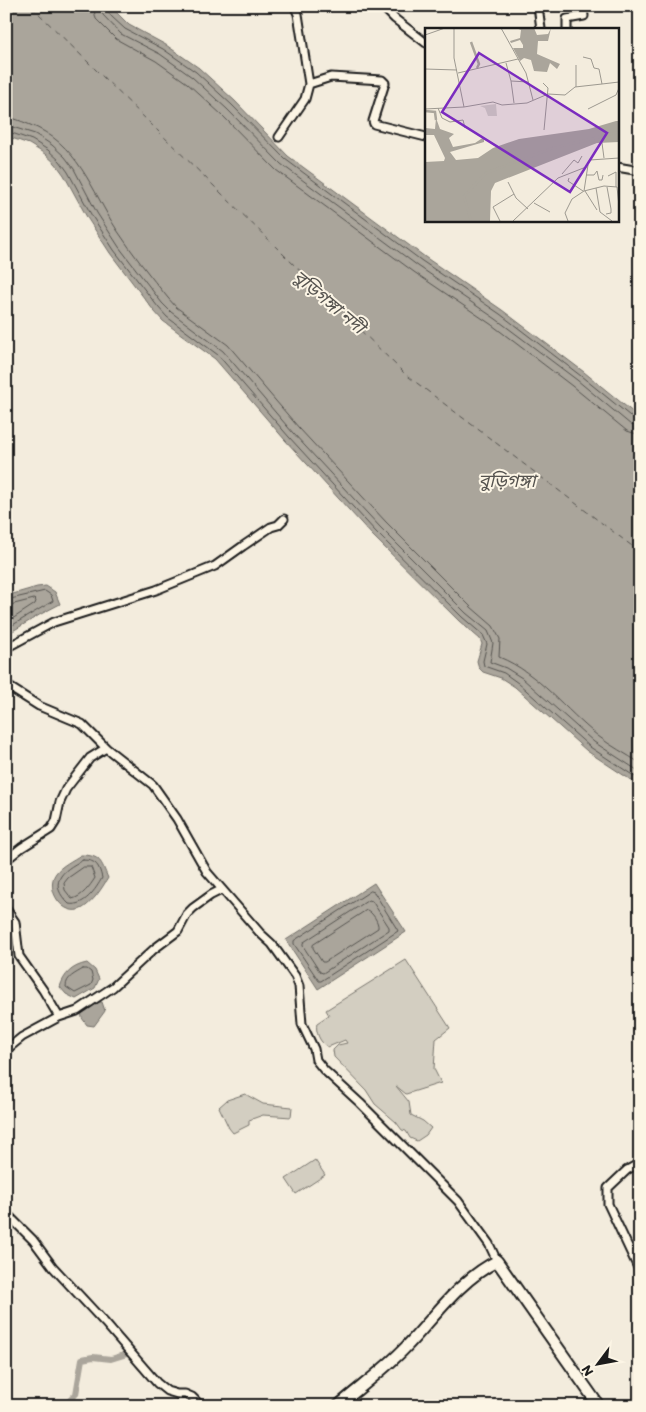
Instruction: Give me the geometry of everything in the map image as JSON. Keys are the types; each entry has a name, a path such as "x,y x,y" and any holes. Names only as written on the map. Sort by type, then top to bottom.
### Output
{"street":[{"path":"382,6 395,19 425,42"},
{"path":"538,6 541,28"},
{"path":"567,28 567,19 584,16 583,6"},
{"path":"279,137 305,99 309,84 296,7"},
{"path":"309,84 331,77 382,80 385,83 373,121 374,124 425,137"},
{"path":"618,167 640,171"},
{"path":"6,648 54,622 156,590 215,566 250,541 278,525 284,519"},
{"path":"6,685 39,706 82,724 106,748 153,785 177,819 200,861 221,890 272,944 295,976 299,986 302,1024 314,1049 316,1060 458,1201 488,1244 497,1261 599,1406"},
{"path":"6,860 50,829 56,820 60,802 66,789 90,758 106,748"},
{"path":"6,1050 22,1037 58,1017 77,1011 112,987 154,949 178,931 187,914 193,908 221,890"},
{"path":"6,909 16,922 19,956 43,990 58,1017"},
{"path":"640,1163 627,1170 608,1188 607,1193 608,1204 640,1272"},
{"path":"6,1213 33,1240 53,1267 157,1383 167,1391 186,1394 201,1406"},
{"path":"338,1406 392,1361 460,1287 484,1267 497,1261"}],"shaded area":[{"path":"406,960 450,1028 436,1039 434,1069 441,1083 406,1094 396,1086 409,1102 411,1115 423,1121 431,1128 426,1135 417,1141 410,1138 406,1131 402,1130 396,1122 375,1104 366,1090 334,1057 333,1050 338,1045 347,1043 345,1040 328,1047 320,1040 317,1033 317,1023 329,1015 326,1010"},
{"path":"245,1094 263,1104 292,1107 291,1117 263,1115 249,1120 249,1125 233,1133 219,1107 227,1100"},
{"path":"315,1160 325,1175 296,1194 286,1179"}],"water":[{"name":"বুড়িগঙ্গা","path":"6,6 110,6 129,25 166,45 199,68 235,101 288,156 425,257 502,310 584,372 640,418 640,786 587,751 515,687 501,678 483,672 479,668 477,661 482,644 480,639 459,621 372,535 285,440 215,359 163,321 154,311 110,253 56,164 29,144 6,136"},
{"path":"46,586 55,592 60,604 6,635 6,596"},
{"path":"81,855 93,856 99,860 108,878 91,902 83,908 69,909 58,901 54,894 53,880 61,868"},
{"path":"374,883 406,932 318,989 286,940"},
{"path":"87,963 95,970 99,979 95,988 76,999 66,994 60,987 69,971"},
{"path":"97,1002 102,1002 105,1011 94,1026 87,1025 82,1018 81,1009"}],"waterway":[{"path":"64,1406 76,1394 82,1359 93,1357 111,1359 127,1354"}],"ferry route":[{"path":"31,6 405,374 640,552"}],"water label":[{"name":"বুড়িগঙ্গা নদী","path":"329,302"}]}
